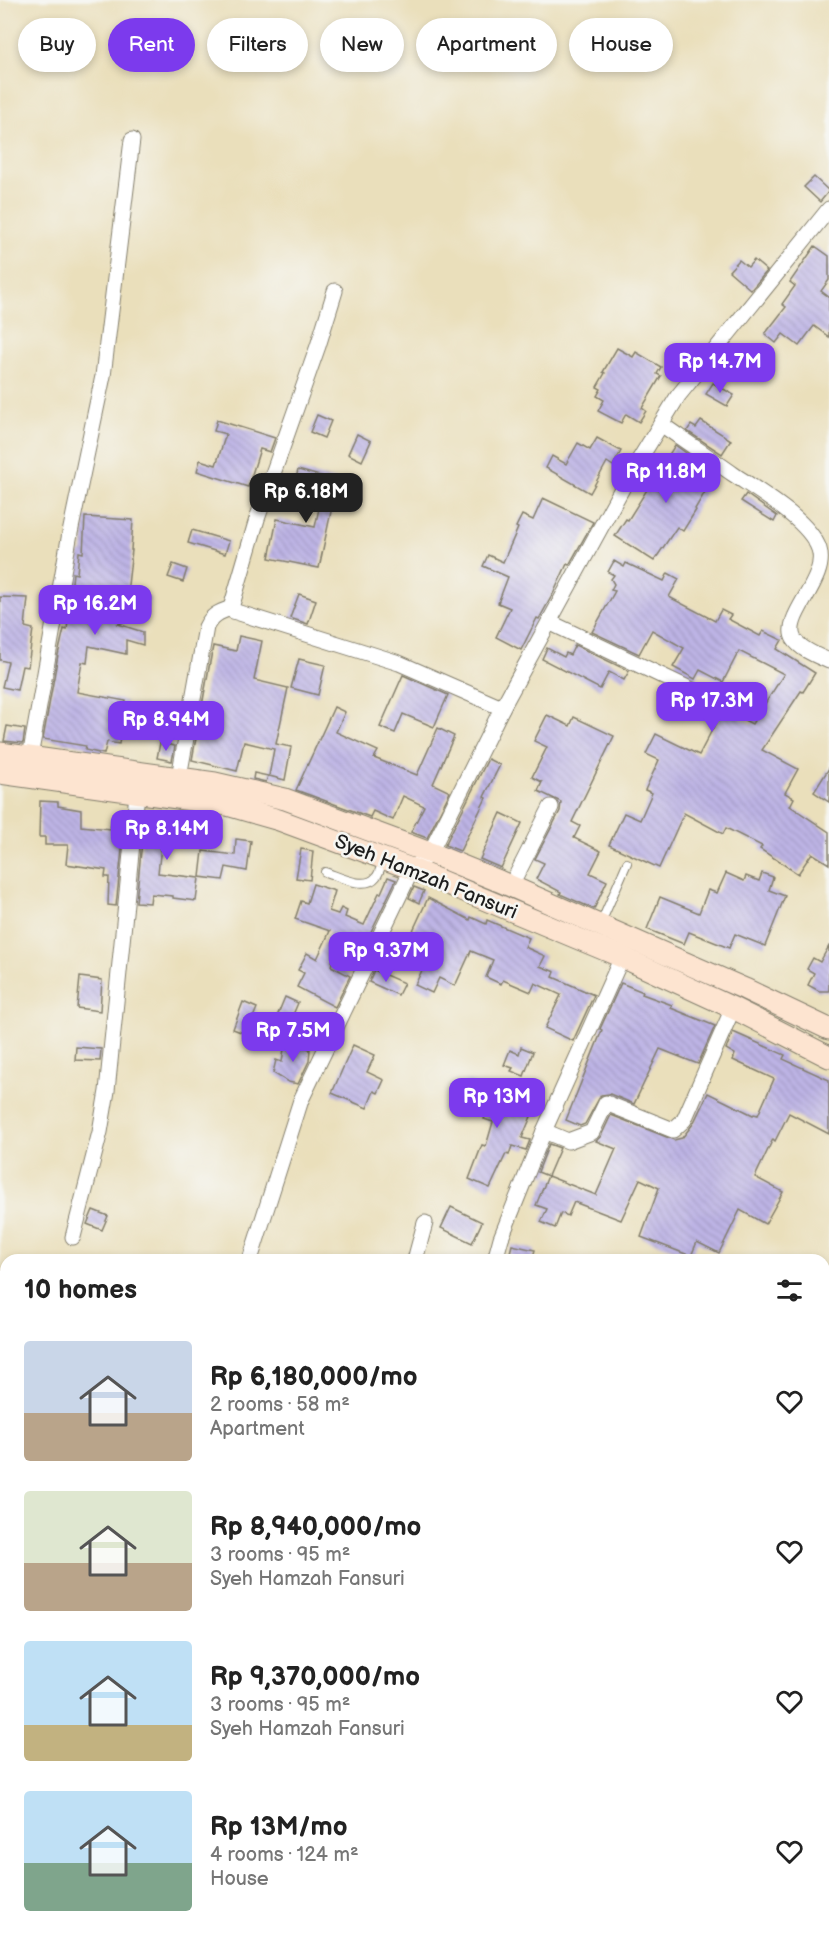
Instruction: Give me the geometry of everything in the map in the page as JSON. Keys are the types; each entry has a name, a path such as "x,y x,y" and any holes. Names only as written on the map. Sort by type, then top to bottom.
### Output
{"main road":[{"name":"Syeh Hamzah Fansuri","path":"0,753 30,757 227,805 279,820 383,858 622,957 733,1008 829,1057"},
{"name":"Syeh Hamzah Fansuri","path":"0,773 139,783 178,777 285,799 511,886 745,989 829,1029"}],"street":[{"path":"30,757 70,532 103,376 132,140"},
{"path":"252,1254 301,1100 412,869 430,853 502,708 620,493 678,396 829,209"},
{"path":"231,608 257,519 314,357 334,291"},
{"path":"661,424 788,512 814,541 820,556 820,570 794,620 792,632 794,640 810,652 829,661"},
{"path":"231,608 233,611 399,663 502,708"},
{"path":"178,777 206,627 211,617 231,608"},
{"path":"549,622 717,702"},
{"path":"74,1237 100,1132 107,1091 139,783"},
{"path":"511,886 551,807"},
{"path":"497,1254 544,1131 622,957"},
{"path":"544,1131 568,1141 592,1132 606,1103 673,1130 684,1120 733,1008"},
{"path":"417,1254 425,1222"}],"lane":[{"path":"325,872 362,884 372,881 377,876 383,858"},
{"path":"600,925 627,863"}],"building":[{"path":"814,177 829,191 820,202 804,187"},
{"path":"815,246 829,256 829,280 821,291 829,297 829,337 814,326 799,346 783,334 776,343 765,334 786,307 782,304 795,286 790,282"},
{"path":"739,260 748,267 754,260 767,271 751,290 729,271"},
{"path":"617,348 633,357 636,352 661,367 657,374 661,376 642,408 646,411 639,422 626,414 621,423 598,411 604,400 597,396 601,389 597,387"},
{"path":"713,383 734,395 727,406 706,394"},
{"path":"317,415 331,421 324,438 310,432"},
{"path":"217,420 275,438 270,452 260,449 248,487 197,471 200,460 216,465 226,434 214,431"},
{"path":"701,421 731,440 722,454 687,431 691,425 696,428"},
{"path":"357,434 371,441 362,461 348,454"},
{"path":"597,438 621,451 613,466 607,462 590,493 546,468 552,456 566,464 578,443 590,450"},
{"path":"675,445 711,471 699,488 705,492 683,531 677,527 654,561 615,536 626,519 628,520"},
{"path":"298,470 342,482 336,503 333,502 319,568 269,558 277,519 315,527 321,499 293,491"},
{"path":"746,494 777,516 774,522 741,501"},
{"path":"543,498 593,522 569,565 567,564 521,650 496,637 510,608 498,603 508,577 483,566 488,555 503,562 522,515 533,520"},
{"path":"85,517 133,520 127,594 150,598 146,615 118,624 143,632 143,645 126,640 126,654 89,646 87,663 82,662 77,692 126,701 119,744 107,742 104,754 85,750 86,746 43,739 58,655 64,629 67,630 73,573 77,574 79,552 83,553"},
{"path":"192,530 229,541 225,554 188,543"},
{"path":"614,561 624,567 626,563 664,581 668,573 679,579 669,597 715,621 721,610 731,615 728,619 760,636 763,631 782,640 777,649 815,673 762,750 798,769 785,793 794,798 790,806 829,832 829,864 812,853 798,874 760,849 762,846 726,828 723,834 684,813 659,868 609,845 624,813 640,820 652,793 645,790 659,760 646,754 656,734 699,755 723,709 752,724 784,674 739,651 723,682 700,670 695,679 673,667 684,648 652,630 639,654 592,632 615,591 611,590 614,584 611,579 614,575 608,572"},
{"path":"173,564 187,569 183,582 168,577"},
{"path":"299,594 316,600 308,624 290,618"},
{"path":"0,597 28,598 25,627 33,629 28,667 22,666 17,690 2,687 8,662 0,660"},
{"path":"239,636 262,641 254,680 288,688 276,744 291,747 285,780 269,776 274,749 244,742 237,771 192,760 213,646 236,651"},
{"path":"575,645 629,671 624,680 609,672 600,689 542,659 547,648 564,657 566,653 570,655"},
{"path":"299,659 325,665 318,695 291,688"},
{"path":"403,675 448,695 434,727 403,714 395,733 380,727"},
{"path":"334,707 345,712 336,732 378,751 374,758 417,775 438,728 454,736 433,784 450,792 427,838 411,832 424,806 403,796 393,820 373,811 370,817 296,790"},
{"path":"547,715 570,726 574,717 614,736 572,822 580,826 574,838 601,851 590,873 607,881 594,909 560,894 561,892 536,879 544,863 535,859 560,811 561,802 538,791 542,782 532,777 547,747 534,741"},
{"path":"7,726 25,729 23,743 4,741"},
{"path":"160,743 175,746 172,761 157,758"},
{"path":"488,759 500,765 460,851 445,845"},
{"path":"829,768 829,802 814,792"},
{"path":"254,773 268,776 266,782 253,779"},
{"path":"40,801 58,802 58,806 81,810 81,826 110,829 112,818 125,820 116,906 108,905 109,877 105,877 106,870 66,864 68,845 45,845 45,837 39,837"},
{"path":"501,813 522,823 501,868 480,859"},
{"path":"153,819 208,822 206,842 162,837 158,873 199,878 196,901 151,894 150,903 136,902 143,832 152,833"},
{"path":"236,839 251,841 247,871 226,867 223,880 200,877 203,851 235,855"},
{"path":"301,849 313,851 310,880 296,878"},
{"path":"726,873 744,881 746,876 759,881 762,873 773,877 769,890 785,896 765,946 735,934 729,948 689,932 684,944 647,929 660,897 699,913 708,890 717,893"},
{"path":"388,877 396,880 362,950 338,940 331,966 350,976 335,1007 297,987 304,973 298,970 307,953 317,959 330,931 295,919 301,901 307,903 313,884 335,891 329,911 338,914 341,908 347,911 345,917 364,925"},
{"path":"414,887 424,891 419,903 409,898"},
{"path":"428,898 470,920 471,917 486,924 487,920 529,938 525,947 545,956 540,966 555,972 553,977 594,995 573,1041 545,1028 561,995 535,983 531,992 503,980 501,984 486,977 493,960 471,951 455,986 439,978 432,993 415,985 427,960 404,950"},
{"path":"829,946 829,991 819,991 808,985 814,973 807,969 813,958 820,962"},
{"path":"374,970 404,983 398,995 369,982"},
{"path":"80,977 102,980 100,1011 77,1008"},
{"path":"621,983 672,1005 671,1008 715,1026 698,1064 660,1049 634,1104 610,1094 601,1095 585,1124 580,1126 566,1120 602,1030 600,1029"},
{"path":"285,997 298,1003 286,1031 273,1026"},
{"path":"243,1002 257,1008 246,1034 233,1029"},
{"path":"733,1032 785,1055 783,1059 829,1080 829,1134 789,1113 775,1141 773,1139 755,1177 783,1192 765,1224 740,1210 719,1253 697,1242 692,1254 686,1254 641,1237 659,1188 640,1179 621,1220 574,1202 568,1216 561,1213 555,1228 541,1222 547,1209 536,1205 548,1176 596,1195 616,1149 596,1141 601,1136 611,1115 674,1140 682,1138 693,1124 708,1093 753,1115 758,1115 774,1079 733,1060 735,1054 726,1049"},
{"path":"285,1042 310,1049 309,1061 298,1084 288,1082 273,1073 276,1060 282,1062"},
{"path":"353,1045 375,1055 367,1072 384,1080 378,1093 374,1091 367,1108 332,1093"},
{"path":"76,1047 101,1049 100,1061 75,1060"},
{"path":"521,1047 533,1052 524,1076 511,1071 513,1068 504,1065 510,1050 519,1054"},
{"path":"466,1080 535,1107 522,1138 530,1140 526,1150 512,1146 490,1188 469,1179 482,1145 486,1146 493,1122 484,1119 487,1111 458,1100"},
{"path":"549,1144 560,1148 548,1176 538,1172"},
{"path":"451,1207 482,1222 472,1243 441,1228"},
{"path":"93,1210 108,1216 102,1230 87,1224"},
{"path":"512,1245 535,1250 534,1254 510,1254"}]}
